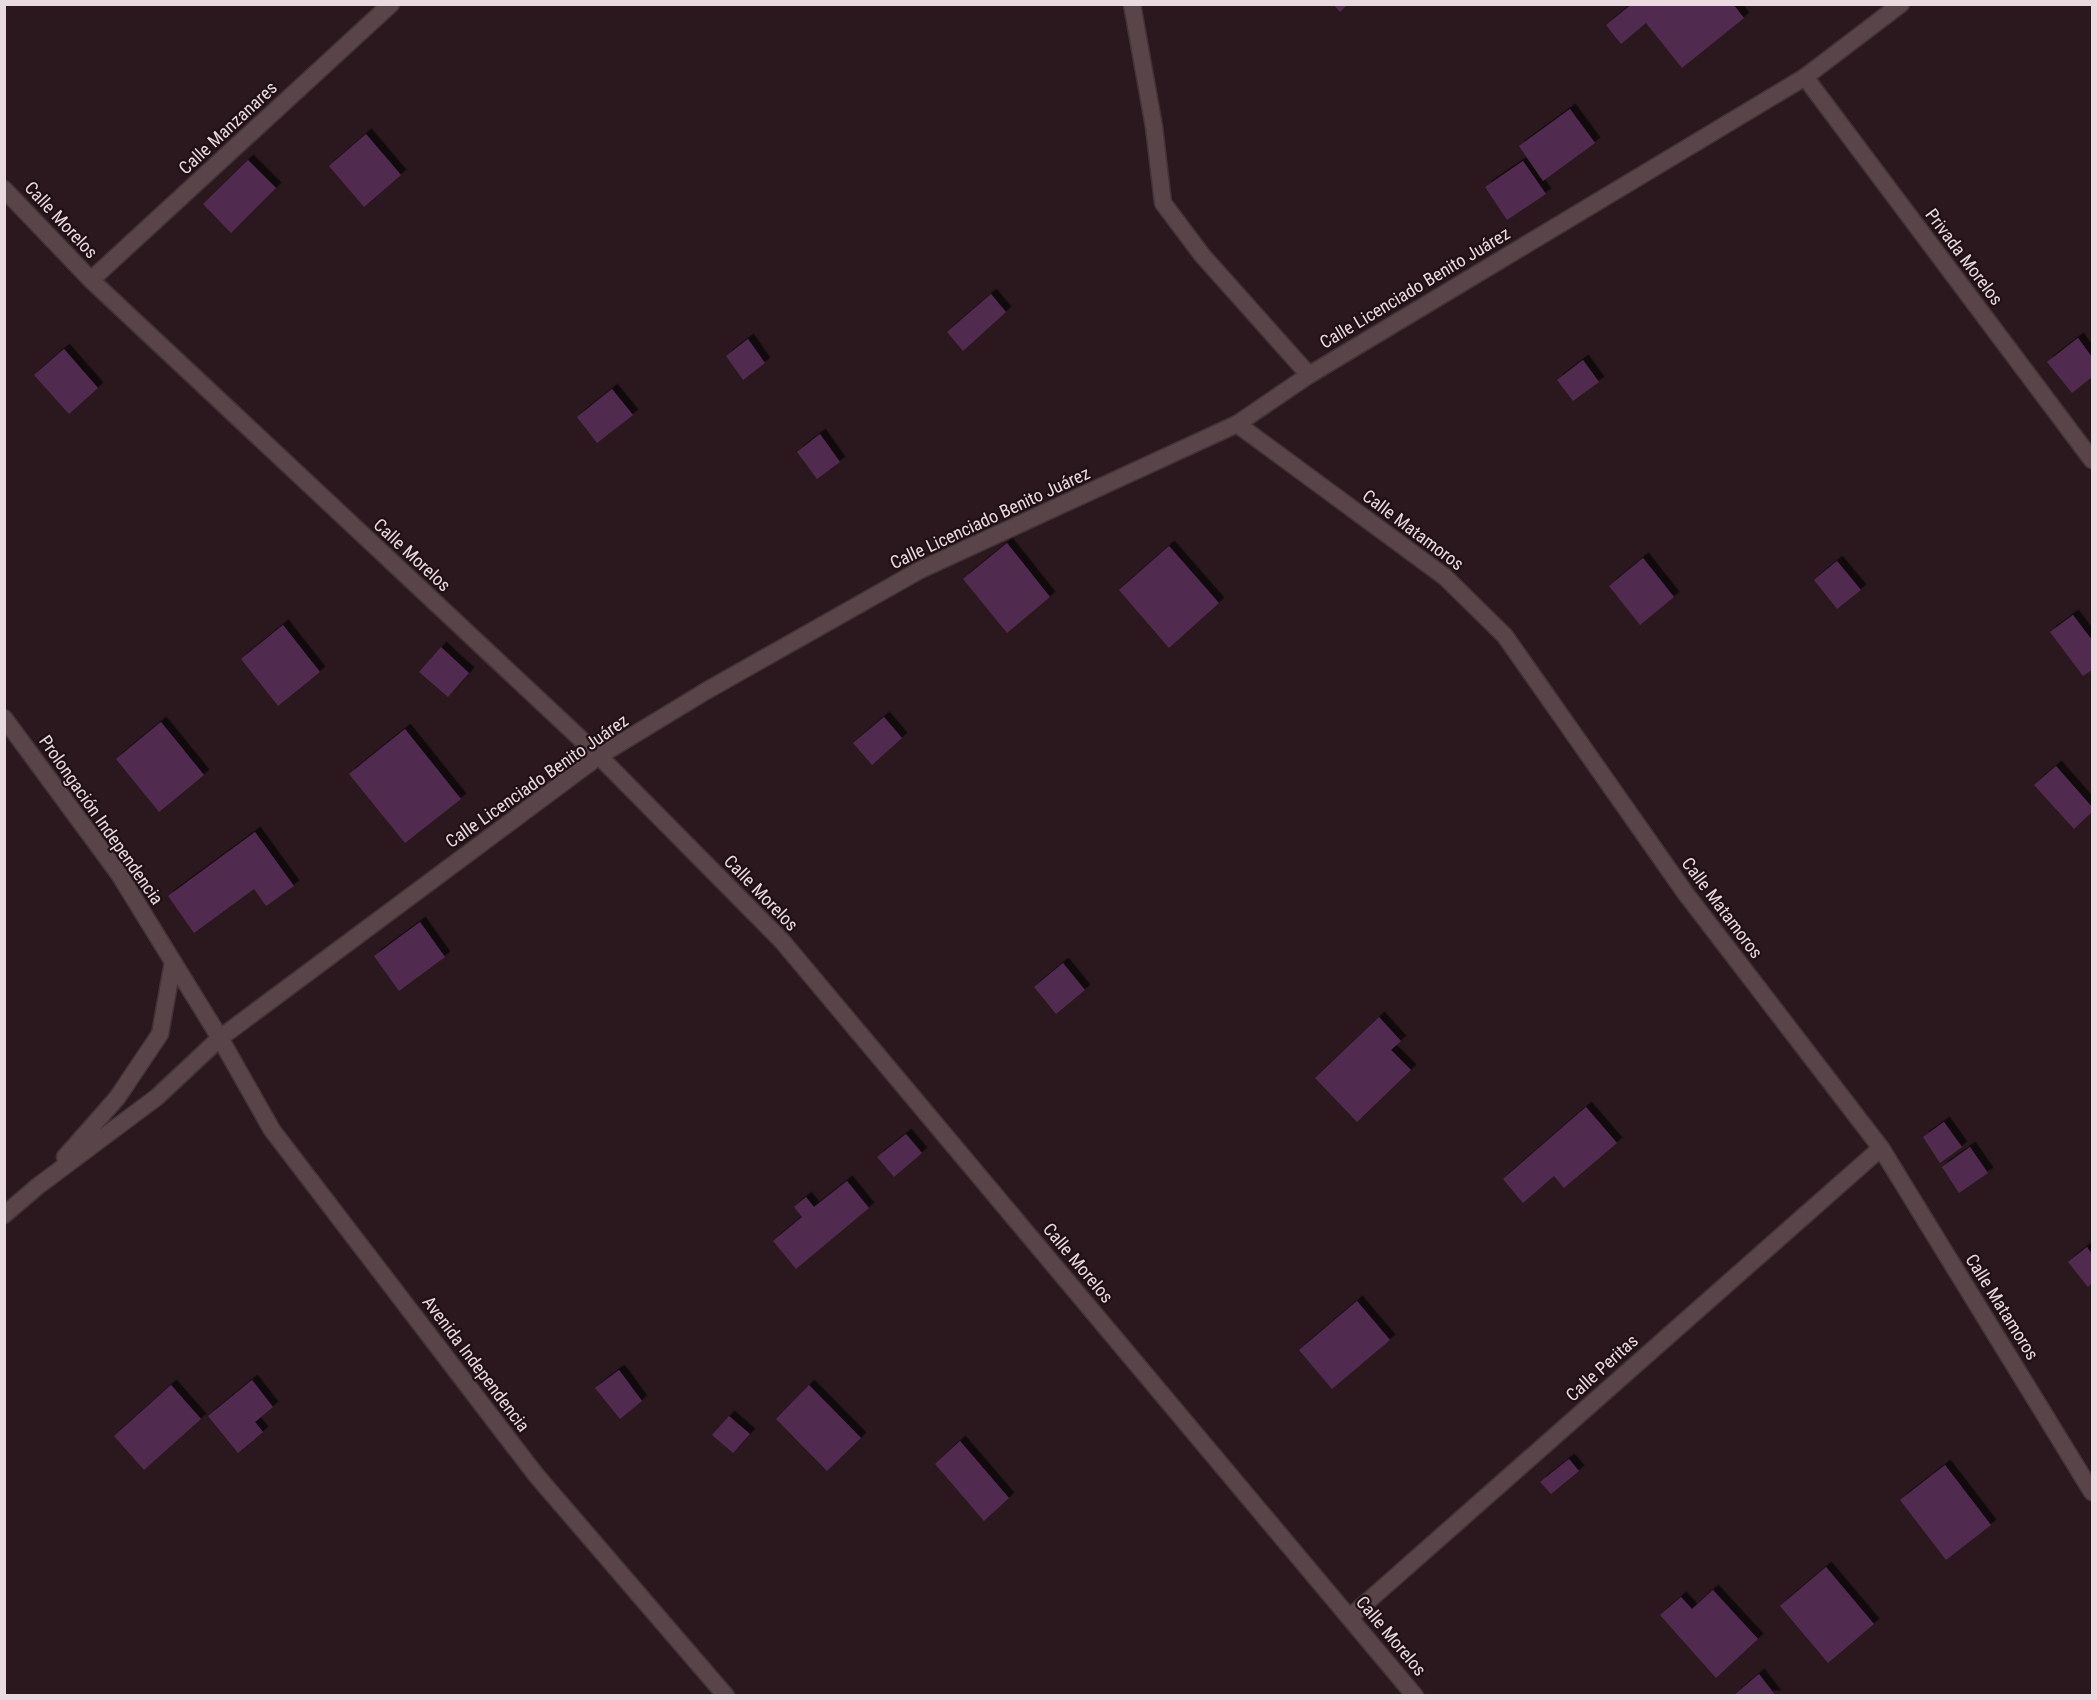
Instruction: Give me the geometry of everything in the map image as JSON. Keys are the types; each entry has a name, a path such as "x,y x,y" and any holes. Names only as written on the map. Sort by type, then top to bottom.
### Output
{"street":[{"name":"Calle Manzanares","path":"91,280 391,4"},
{"path":"1132,4 1154,127 1163,203 1202,255 1309,375"},
{"name":"Calle Licenciado Benito Juárez","path":"38,1186 157,1097 219,1038 598,756 716,685 920,570 1237,424 1309,375 1805,77 1902,4"},
{"name":"Privada Morelos","path":"1805,77 2092,460"},
{"name":"Calle Morelos","path":"4,189 91,280 598,756 782,941 1415,1695"},
{"name":"Calle Matamoros","path":"1237,424 1445,577 1505,636 1686,894 1881,1148 2092,1491"},
{"name":"Prolongación Independencia","path":"4,718 119,874 219,1038"},
{"path":"4,1215 38,1186 117,1098 160,1034 173,962"},
{"name":"Avenida Independencia","path":"219,1038 272,1130 528,1466 726,1695"},
{"name":"Calle Peritas","path":"1350,1617 1881,1148"}],"building":[{"path":"1333,4 1348,4 1340,12"},
{"path":"1632,4 1733,4 1744,18 1682,68 1646,23 1621,44 1606,25"},
{"path":"1570,109 1595,143 1543,181 1519,146"},
{"path":"366,134 401,175 364,207 329,166"},
{"path":"248,160 276,188 231,233 203,204"},
{"path":"1523,161 1546,194 1507,220 1485,187"},
{"path":"991,294 1006,312 963,351 947,332"},
{"path":"2078,338 2092,357 2092,377 2072,393 2047,362"},
{"path":"748,339 765,363 743,380 726,356"},
{"path":"64,349 98,388 69,414 34,375"},
{"path":"1583,360 1599,382 1573,401 1557,380"},
{"path":"612,389 633,415 597,443 577,417"},
{"path":"820,434 840,462 817,479 797,452"},
{"path":"1007,543 1050,597 1007,633 963,579"},
{"path":"1169,546 1219,603 1169,648 1119,590"},
{"path":"1643,558 1674,597 1640,625 1609,586"},
{"path":"1837,561 1861,590 1837,609 1814,580"},
{"path":"2073,615 2092,640 2092,670 2083,676 2050,632"},
{"path":"283,625 320,672 278,706 241,659"},
{"path":"441,647 469,673 448,697 419,672"},
{"path":"884,717 902,738 872,765 853,743"},
{"path":"161,722 204,775 159,812 116,759"},
{"path":"405,729 461,799 405,843 349,774"},
{"path":"2056,766 2092,807 2092,812 2074,829 2034,785"},
{"path":"255,832 294,886 266,906 254,889 194,933 168,896"},
{"path":"420,922 445,957 399,991 374,956"},
{"path":"1063,963 1085,990 1056,1014 1034,987"},
{"path":"1379,1017 1401,1041 1391,1050 1411,1070 1357,1122 1315,1078"},
{"path":"1586,1107 1617,1143 1564,1188 1554,1176 1523,1203 1503,1179"},
{"path":"1944,1122 1962,1147 1940,1163 1923,1137"},
{"path":"906,1134 922,1153 894,1177 877,1157"},
{"path":"1970,1147 1988,1173 1959,1193 1942,1167"},
{"path":"847,1181 869,1208 796,1269 773,1241 802,1217 794,1207 806,1197 814,1207"},
{"path":"2087,1247 2092,1254 2092,1283 2088,1287 2068,1262"},
{"path":"1357,1301 1390,1340 1332,1389 1299,1350"},
{"path":"619,1370 642,1401 620,1419 595,1388"},
{"path":"252,1380 273,1407 255,1422 263,1432 238,1453 208,1416"},
{"path":"171,1385 201,1419 144,1470 114,1436"},
{"path":"809,1385 861,1438 827,1471 776,1419"},
{"path":"729,1416 750,1434 733,1453 712,1435"},
{"path":"960,1441 1009,1498 984,1521 935,1464"},
{"path":"1569,1459 1579,1471 1551,1494 1540,1482"},
{"path":"1945,1465 1991,1525 1946,1560 1900,1500"},
{"path":"1826,1567 1874,1624 1828,1663 1780,1606"},
{"path":"1713,1590 1758,1639 1716,1678 1660,1615 1681,1597 1692,1609"},
{"path":"1759,1674 1776,1696 1733,1696"}]}
